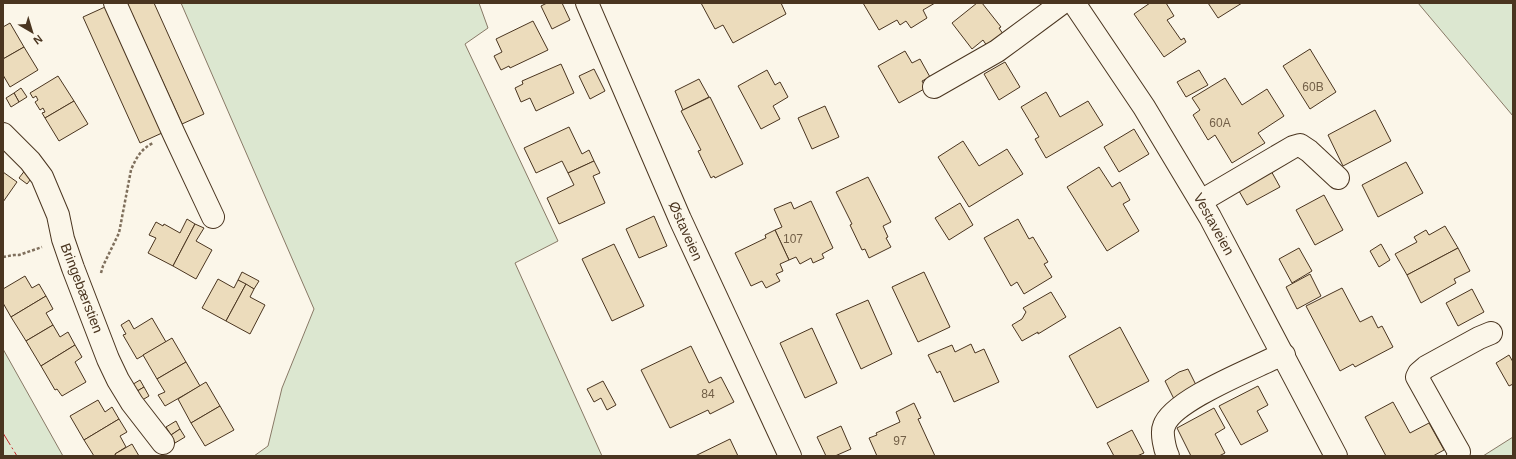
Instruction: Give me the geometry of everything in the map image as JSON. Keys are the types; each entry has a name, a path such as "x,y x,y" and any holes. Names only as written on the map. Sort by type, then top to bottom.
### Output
{"street":[{"path":"115,3 213,218"},
{"name":"Østaveien","path":"587,3 677,212 790,456"},
{"path":"934,86 997,51 1062,3"},
{"name":"Vestaveien","path":"1074,3 1144,107 1201,201 1284,355 1336,456"},
{"name":"Bringebærstien","path":"3,134 30,161 42,177 58,215 63,239 73,268 108,359 118,380 132,403 163,443"},
{"path":"1201,201 1293,147 1300,145 1309,151 1338,178"},
{"path":"1458,456 1459,452 1417,377 1426,367 1491,333"},
{"path":"1168,456 1165,450 1163,429 1170,416 1184,404 1206,392 1272,359 1284,355"}],"path":[{"path":"103,266 119,233 131,170 135,161 146,146 174,134"},
{"path":"3,257 19,255"}],"green space":[{"path":"181,3 479,3 488,28 465,44 558,241 515,263 602,456 254,456 268,446 282,388 314,309"},
{"path":"1418,3 1513,3 1513,116"},
{"path":"3,349 63,456 3,456"},
{"path":"1513,437 1513,456 1483,456"}],"building":[{"path":"127,3 154,3 204,114 182,124"},
{"path":"547,3 562,3 570,20 552,29 541,6"},
{"path":"701,3 781,3 786,14 733,43 723,25 715,29"},
{"path":"863,3 935,3 923,10 927,18 911,28 906,21 900,25 897,20 879,30"},
{"path":"977,3 982,3 1001,27 999,28 1003,34 987,46 983,40 972,49 952,23"},
{"path":"1150,3 1166,3 1174,16 1167,20 1181,40 1184,38 1186,42 1164,57 1134,14"},
{"path":"1208,3 1242,3 1218,18"},
{"path":"105,7 162,133 140,143 83,17"},
{"path":"533,21 548,50 510,68 509,66 501,70 494,56 502,52 496,39"},
{"path":"10,23 24,47 3,59 3,27"},
{"path":"24,47 38,70 10,87 3,75 3,59"},
{"path":"1310,49 1336,92 1310,109 1283,66"},
{"path":"905,51 912,63 920,59 930,77 922,81 926,88 899,103 878,66"},
{"path":"1005,62 1020,87 999,100 984,74"},
{"path":"561,64 574,93 536,111 530,98 521,102 515,88 523,84 522,81"},
{"path":"594,69 605,91 590,99 579,76"},
{"path":"767,70 775,85 780,82 788,97 773,106 780,119 761,129 738,86"},
{"path":"1199,70 1208,85 1186,97 1177,82"},
{"path":"58,76 74,101 45,118 42,113 45,112 43,108 40,110 35,102 38,100 36,96 33,98 30,93"},
{"path":"1225,78 1242,105 1267,89 1284,116 1258,133 1265,143 1232,163 1215,135 1208,140 1193,115 1200,110 1192,98"},
{"path":"699,79 709,97 683,110 675,91"},
{"path":"21,88 27,97 19,102 14,93"},
{"path":"1046,92 1060,117 1088,101 1103,125 1046,158 1035,139 1039,137 1021,107"},
{"path":"14,93 19,102 11,107 6,98"},
{"path":"710,97 743,164 715,178 714,176 711,178 698,151 701,150 681,111"},
{"path":"74,101 88,124 59,141 45,118"},
{"path":"825,106 839,137 812,149 798,118"},
{"path":"1375,110 1391,141 1343,166 1328,135"},
{"path":"569,127 582,154 589,150 594,161 568,173 562,161 536,173 524,148"},
{"path":"1134,129 1149,154 1119,172 1104,147"},
{"path":"963,141 979,166 1007,149 1023,174 969,207 938,157"},
{"path":"594,161 600,173 593,176 605,203 559,224 547,198 574,185 568,173"},
{"path":"1406,162 1423,193 1378,217 1362,185"},
{"path":"1099,167 1112,187 1120,182 1130,200 1123,204 1139,231 1107,251 1067,187"},
{"path":"26,169 34,175 27,184 19,178"},
{"path":"1270,169 1280,187 1247,205 1235,184"},
{"path":"3,172 17,182 3,202"},
{"path":"868,177 891,222 883,226 888,237 886,238 891,247 869,258 865,249 862,250 850,225 852,224 836,192"},
{"path":"1324,195 1343,230 1315,245 1296,210"},
{"path":"811,201 833,248 822,254 824,258 813,263 811,258 800,264 796,257 789,260 775,230 782,227 774,209 791,202 794,209"},
{"path":"960,203 973,225 949,240 935,218"},
{"path":"654,216 667,246 639,258 626,229"},
{"path":"187,219 195,224 173,266 148,253 156,238 149,235 156,222 163,226 164,224 180,233"},
{"path":"1018,219 1029,239 1033,237 1048,262 1044,264 1052,277 1024,294 1017,282 1011,286 984,238"},
{"path":"195,224 204,228 196,241 212,250 196,279 173,266"},
{"path":"1445,226 1458,248 1407,275 1395,254 1417,242 1414,237 1426,230 1429,235"},
{"path":"775,230 789,260 780,264 783,271 776,274 780,281 766,288 762,281 751,286 735,253 766,238 765,235"},
{"path":"614,244 644,306 612,321 582,259"},
{"path":"1381,244 1390,260 1379,267 1370,251"},
{"path":"1299,248 1312,271 1292,283 1279,259"},
{"path":"1458,248 1470,271 1454,279 1456,283 1421,303 1407,275"},
{"path":"242,272 259,281 254,289 238,280"},
{"path":"924,272 950,327 918,342 892,287"},
{"path":"1310,274 1321,296 1297,309 1286,287"},
{"path":"25,276 32,288 39,284 46,296 11,317 3,303 3,289"},
{"path":"218,279 234,288 238,280 246,284 226,321 202,308"},
{"path":"246,284 254,289 250,297 265,305 250,334 226,321"},
{"path":"1342,288 1360,322 1372,316 1378,328 1382,326 1393,347 1355,367 1353,364 1340,371 1306,306"},
{"path":"1472,289 1484,312 1458,326 1446,303"},
{"path":"1051,292 1066,317 1038,334 1038,332 1022,341 1012,325 1022,319 1026,312 1023,308"},
{"path":"46,296 53,309 46,313 53,325 26,341 11,317"},
{"path":"868,300 892,354 861,369 836,314"},
{"path":"152,318 166,342 137,359 123,335 126,334 121,325 129,320 134,329"},
{"path":"53,325 60,337 68,332 75,345 41,366 26,341"},
{"path":"1120,327 1149,381 1097,408 1069,356"},
{"path":"812,328 837,383 805,398 780,343"},
{"path":"172,338 186,362 157,379 143,355"},
{"path":"971,344 975,353 984,349 999,382 954,402 940,371 937,373 928,355 952,345 955,352"},
{"path":"75,345 82,357 75,362 86,382 62,396 57,389 55,390 41,366"},
{"path":"691,346 709,383 721,377 734,402 710,414 708,410 670,428 641,370"},
{"path":"1509,355 1513,362 1513,384 1509,386 1496,363"},
{"path":"186,362 200,386 165,406 158,395 165,392 157,379"},
{"path":"1188,369 1197,387 1174,399 1165,381 1179,372"},
{"path":"140,380 144,387 134,393 130,386"},
{"path":"603,381 616,405 607,410 601,398 594,402 587,389"},
{"path":"206,382 220,406 191,423 178,399"},
{"path":"1258,386 1268,405 1257,411 1268,431 1241,445 1219,406"},
{"path":"144,387 149,396 139,402 134,393"},
{"path":"98,400 105,412 112,407 119,419 84,440 70,416"},
{"path":"1393,402 1410,433 1429,423 1444,450 1433,456 1386,456 1365,417"},
{"path":"914,403 921,418 918,419 935,456 877,456 869,438 877,435 876,433 900,422 896,412"},
{"path":"220,406 234,430 205,446 191,423"},
{"path":"1214,408 1225,428 1215,434 1225,453 1219,456 1191,456 1177,428"},
{"path":"119,419 127,432 120,436 126,447 115,454 116,456 94,456 84,440"},
{"path":"176,421 180,429 171,435 166,427"},
{"path":"841,426 851,449 835,456 826,456 817,437"},
{"path":"180,429 185,437 175,443 171,435"},
{"path":"1132,430 1144,453 1137,456 1114,456 1107,443"},
{"path":"730,439 738,456 695,456"},
{"path":"132,444 139,456 116,456 115,454"}],"power":[{"path":"3,433 17,456"}]}
